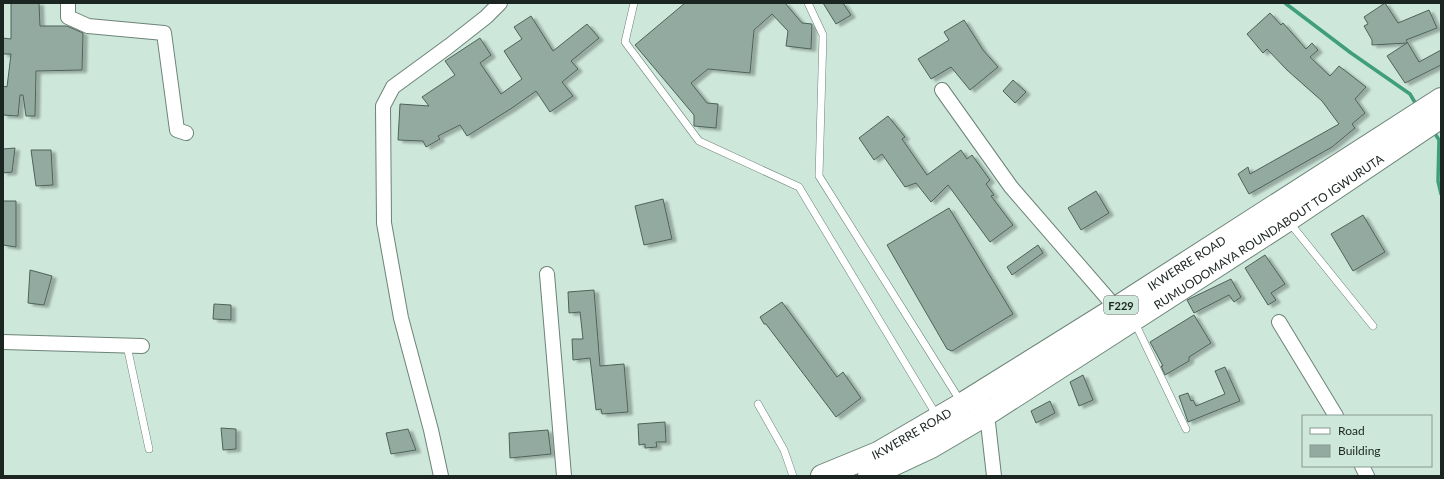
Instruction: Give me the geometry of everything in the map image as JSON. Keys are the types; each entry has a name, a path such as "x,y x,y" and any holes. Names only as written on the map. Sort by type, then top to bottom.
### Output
{"main road":[{"name":"IKWERRE ROAD","path":"822,476 878,453 970,399 1124,313 1429,116"},
{"name":"RUMUODOMAYA ROUNDABOUT TO IGWURUTA","path":"869,476 899,466 987,414 1124,313 1288,220 1429,116"}],"street":[{"path":"68,3 68,17 88,26 164,33 177,130 186,133"},
{"path":"441,476 431,430 401,318 384,223 383,106 392,87 455,42 486,17 500,3"},
{"path":"942,90 1011,186 1124,313"},
{"path":"547,274 564,476"},
{"path":"1279,322 1335,415"},
{"path":"3,342 142,346"},
{"path":"970,399 987,414 994,476"},
{"path":"1362,467 1367,476"}],"lane":[{"path":"634,3 625,42 699,141 799,187 938,418"},
{"path":"808,3 823,35 819,176 970,399"},
{"path":"1288,220 1373,326"},
{"path":"1124,313 1186,429"},
{"path":"127,346 149,449"},
{"path":"758,404 784,450 793,476"}],"building":[{"path":"11,3 39,3 40,26 67,26 83,33 82,70 36,71 35,116 26,116 23,95 20,95 18,116 3,115 3,86 7,87 11,54 3,54 3,38 11,39"},
{"path":"685,3 785,3 802,23 812,24 811,49 786,46 788,31 772,14 754,30 750,73 708,69 691,83 707,103 718,104 716,128 694,126 694,115 635,45"},
{"path":"823,3 843,3 851,15 836,24"},
{"path":"1385,3 1398,23 1429,10 1437,28 1406,40 1419,62 1441,50 1441,65 1405,83 1387,56 1407,43 1372,45 1372,40 1364,26 1368,24 1364,17"},
{"path":"1270,13 1281,25 1283,23 1306,49 1312,43 1318,50 1310,57 1330,76 1339,66 1366,87 1355,99 1365,113 1352,124 1355,128 1332,147 1249,194 1238,174 1248,167 1250,174 1339,124 1322,101 1287,70 1267,49 1263,53 1247,34"},
{"path":"531,16 553,51 587,24 599,38 571,61 578,69 562,82 573,96 550,112 536,91 467,136 460,125 438,136 440,139 426,147 423,141 398,140 400,104 429,106 422,97 455,75 445,61 480,38 491,55 480,63 501,94 522,79 504,51 522,39 514,27"},
{"path":"964,20 983,50 998,67 970,90 951,67 931,79 918,59 949,40 944,32"},
{"path":"1013,80 1026,92 1015,103 1003,91"},
{"path":"888,116 905,137 902,139 927,175 961,150 967,159 972,155 990,180 986,184 994,195 991,196 1013,225 990,242 948,185 931,202 916,183 905,187 882,154 874,160 859,138"},
{"path":"15,148 12,172 3,173 3,149"},
{"path":"31,150 51,150 53,185 36,186"},
{"path":"1096,191 1109,213 1081,230 1068,208"},
{"path":"663,199 672,239 644,245 635,206"},
{"path":"3,201 16,201 16,247 3,245"},
{"path":"949,208 1013,314 952,351 947,349 887,245"},
{"path":"1363,215 1385,252 1353,271 1331,234"},
{"path":"1038,245 1043,253 1012,275 1007,267"},
{"path":"1265,255 1285,284 1271,293 1276,300 1268,305 1245,268"},
{"path":"30,270 52,276 44,305 28,303"},
{"path":"1231,279 1241,297 1234,302 1229,295 1194,313 1187,300"},
{"path":"594,290 600,366 624,364 628,412 602,414 601,409 596,410 590,358 573,360 572,339 583,339 580,312 569,313 568,292"},
{"path":"782,302 837,377 843,372 861,398 836,417 760,317"},
{"path":"214,304 231,305 231,320 213,319"},
{"path":"1194,315 1211,343 1189,357 1189,361 1165,375 1161,366 1163,366 1150,342"},
{"path":"1225,367 1240,401 1188,422 1179,396 1188,393 1191,401 1193,400 1196,406 1225,394 1215,371"},
{"path":"1083,375 1093,400 1079,406 1070,382"},
{"path":"1050,401 1055,413 1036,423 1031,411"},
{"path":"665,422 666,442 656,442 657,447 645,448 645,444 639,445 638,424"},
{"path":"221,428 236,429 236,449 223,450"},
{"path":"408,429 416,450 391,454 386,433"},
{"path":"548,430 551,454 510,458 509,433"}],"waterway":[{"path":"1285,3 1351,53 1410,94 1417,106"},
{"path":"1434,132 1439,140 1438,181 1441,194"}]}
